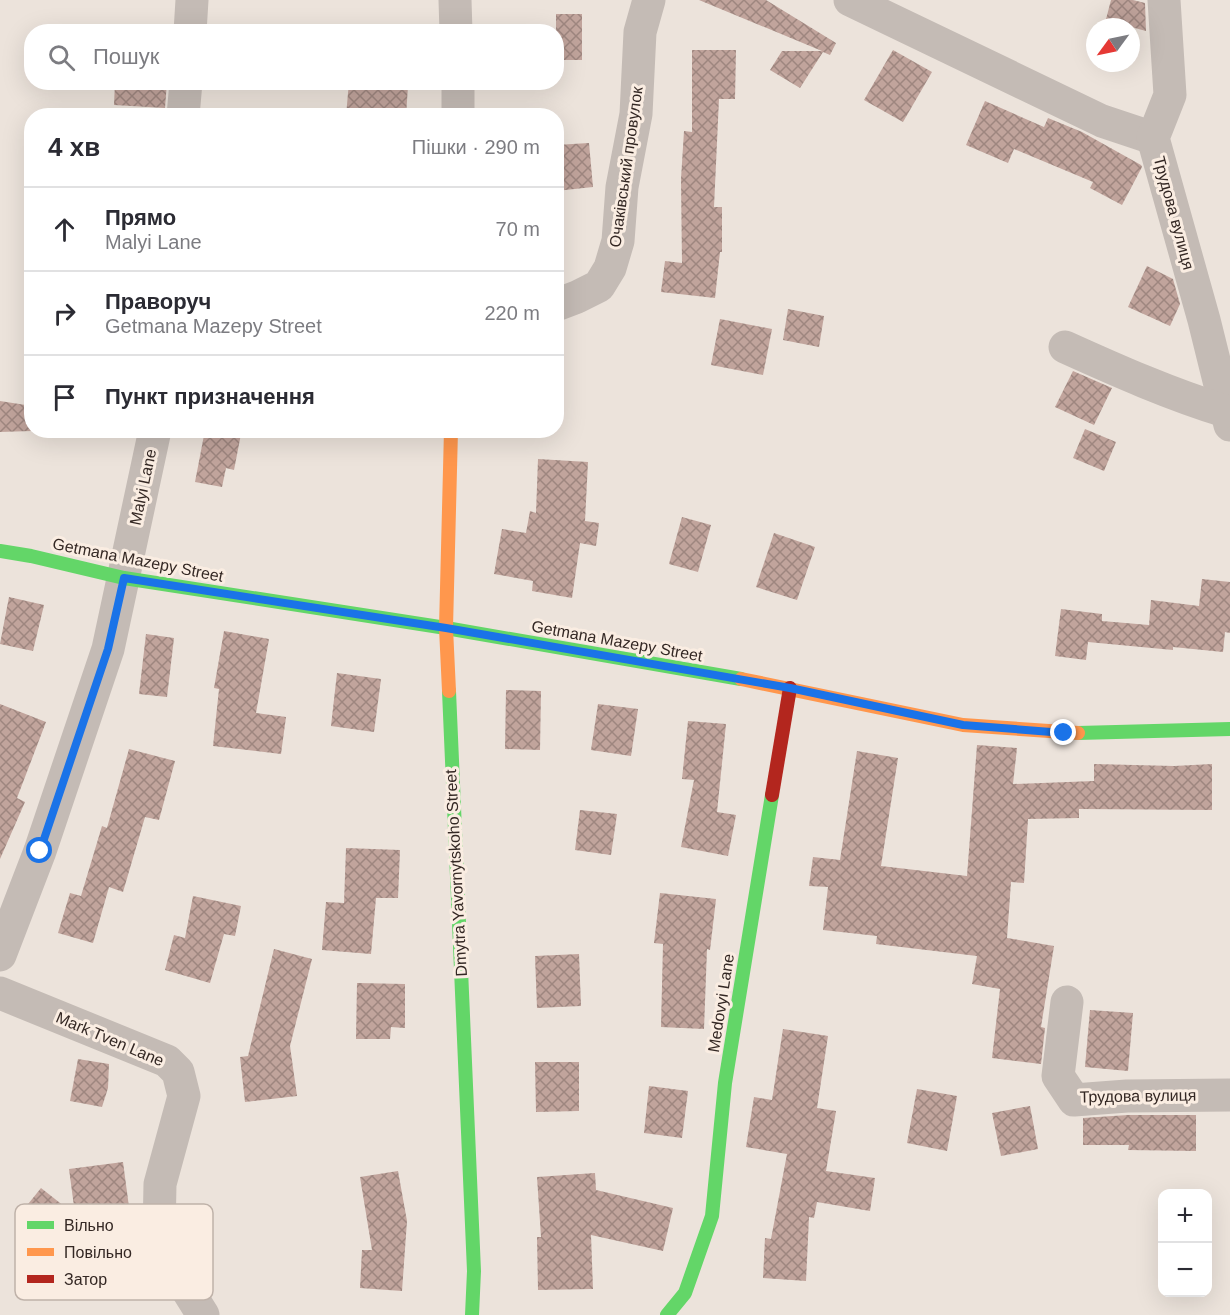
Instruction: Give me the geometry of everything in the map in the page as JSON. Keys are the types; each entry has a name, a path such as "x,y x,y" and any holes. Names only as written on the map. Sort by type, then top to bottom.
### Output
{"street":[{"path":"190,24 192,0"},
{"path":"455,0 456,24"},
{"name":"Очаківський провулок","path":"564,302 599,286 610,268 618,241 622,187 636,114 640,32 648,0"},
{"path":"850,0 1102,122 1153,138"},
{"name":"Трудова вулиця","path":"1164,0 1170,95 1153,138 1204,320 1228,418"},
{"path":"184,108 185,90"},
{"path":"458,90 458,108"},
{"path":"1065,347 1228,418"},
{"name":"Malyi Lane","path":"0,955 40,851 108,649 153,438"},
{"name":"Dmytra Yavornytskoho Street","path":"451,438 446,628 474,1271 472,1315"},
{"name":"Getmana Mazepy Street","path":"0,551 124,578 446,628 790,688 974,726 1064,733 1230,729"},
{"name":"Medovyi Lane","path":"667,1315 685,1293 712,1216 724,1083 790,688"},
{"name":"Mark Tven Lane","path":"0,993 167,1061 178,1072 184,1096 160,1184 160,1204"},
{"name":"Трудова вулиця","path":"1066,1002 1058,1076 1074,1100 1127,1096 1230,1095"},
{"name":"Mark Tven Lane","path":"194,1300 203,1315"}],"building":[{"path":"699,0 766,0 836,43 830,55 823,52 800,88 770,70 782,51 822,51"},
{"path":"1111,0 1133,0 1145,3 1146,31 1140,29 1140,18 1106,18"},
{"path":"556,14 582,14 582,60 564,60 564,24 556,24"},
{"path":"692,50 736,50 735,99 719,99 714,207 722,207 722,252 720,252 715,298 661,292 665,261 682,263 681,179 684,131 692,132"},
{"path":"893,50 932,72 903,122 864,100"},
{"path":"115,90 166,90 165,108 114,105"},
{"path":"348,90 408,90 407,108 347,108"},
{"path":"985,101 1044,127 1048,118 1082,132 1141,165 1122,205 1090,188 1093,182 1014,149 1008,163 966,145"},
{"path":"589,143 593,187 564,190 564,145"},
{"path":"1147,266 1173,279 1180,304 1170,326 1128,307"},
{"path":"788,309 824,316 819,347 783,340"},
{"path":"720,319 772,329 763,375 711,365"},
{"path":"1073,371 1112,388 1094,425 1055,407"},
{"path":"0,401 24,405 24,431 0,432"},
{"path":"1085,429 1116,442 1104,471 1073,458"},
{"path":"203,438 240,438 234,470 226,468 222,487 195,482"},
{"path":"538,459 588,462 585,521 599,523 596,546 580,543 572,598 532,591 533,581 494,574 502,529 526,533 530,511 536,513"},
{"path":"682,517 711,525 698,572 669,564"},
{"path":"774,533 815,547 797,600 756,587"},
{"path":"1202,579 1230,582 1230,633 1225,632 1223,652 1088,642 1086,660 1055,656 1061,609 1102,614 1102,621 1149,625 1151,600 1199,606"},
{"path":"9,597 44,605 33,651 0,644"},
{"path":"224,631 269,639 256,713 286,717 281,754 213,746 219,689 214,688"},
{"path":"146,634 174,638 167,697 139,694"},
{"path":"337,673 381,679 374,732 331,726"},
{"path":"506,690 541,691 540,750 505,749"},
{"path":"0,704 46,722 17,798 25,802 0,859"},
{"path":"598,704 638,709 631,756 591,750"},
{"path":"688,721 726,724 717,812 736,815 728,856 681,847 694,780 682,779"},
{"path":"977,745 1017,748 1013,784 1094,781 1094,764 1174,766 1212,764 1212,810 1079,809 1079,818 1028,819 1024,883 1011,882 1007,938 1054,946 1041,1027 1045,1028 1041,1064 992,1058 1000,989 972,984 977,956 876,944 877,936 823,930 828,887 809,886 813,857 840,860 857,751 898,758 881,866 967,876"},
{"path":"129,749 175,761 159,820 145,817 123,892 109,887 93,943 58,933 70,893 81,896 102,826 107,828"},
{"path":"580,810 617,814 611,855 575,850"},
{"path":"346,848 400,850 398,898 376,898 371,954 322,950 326,902 344,903"},
{"path":"660,893 716,899 710,950 707,949 704,1029 661,1027 663,944 654,943"},
{"path":"193,896 241,906 235,936 224,934 210,983 165,970 174,935 185,938"},
{"path":"274,949 312,959 290,1046 297,1096 245,1102 240,1057 248,1056"},
{"path":"579,954 581,1006 537,1008 535,956"},
{"path":"357,983 405,984 405,1028 391,1027 390,1039 356,1039"},
{"path":"1090,1010 1133,1013 1128,1071 1085,1067"},
{"path":"783,1029 828,1036 817,1108 836,1111 826,1171 875,1178 870,1211 817,1202 814,1218 809,1217 806,1281 763,1278 765,1238 771,1239 787,1154 746,1147 754,1097 772,1100"},
{"path":"78,1059 109,1064 108,1088 102,1107 70,1101"},
{"path":"535,1062 579,1062 579,1111 536,1112"},
{"path":"649,1086 688,1091 682,1138 644,1133"},
{"path":"917,1089 957,1096 947,1151 907,1143"},
{"path":"1030,1106 1038,1149 1001,1156 992,1113"},
{"path":"1128,1115 1196,1115 1196,1151 1128,1150 1129,1145 1083,1145 1083,1118"},
{"path":"123,1162 129,1204 74,1204 69,1169"},
{"path":"398,1171 407,1221 402,1291 360,1288 362,1250 372,1250 360,1177"},
{"path":"595,1173 596,1190 673,1208 663,1251 591,1235 593,1289 538,1290 537,1237 541,1237 537,1177"},
{"path":"41,1188 61,1204 28,1204"}],"traffic: fast":[{"path":"0,551 124,578 446,628 741,679"},
{"path":"449,691 474,1271 472,1315"},
{"path":"1078,733 1230,729"},
{"path":"667,1315 685,1293 712,1216 725,1083 772,795"}],"traffic: slow":[{"path":"449,691 446,628 451,438"},
{"path":"741,679 963,725 1078,733"}],"traffic: jam":[{"path":"772,795 790,688"}],"route":[{"path":"40,851 108,649 124,578 446,628 790,688 963,725 1064,733"}]}
